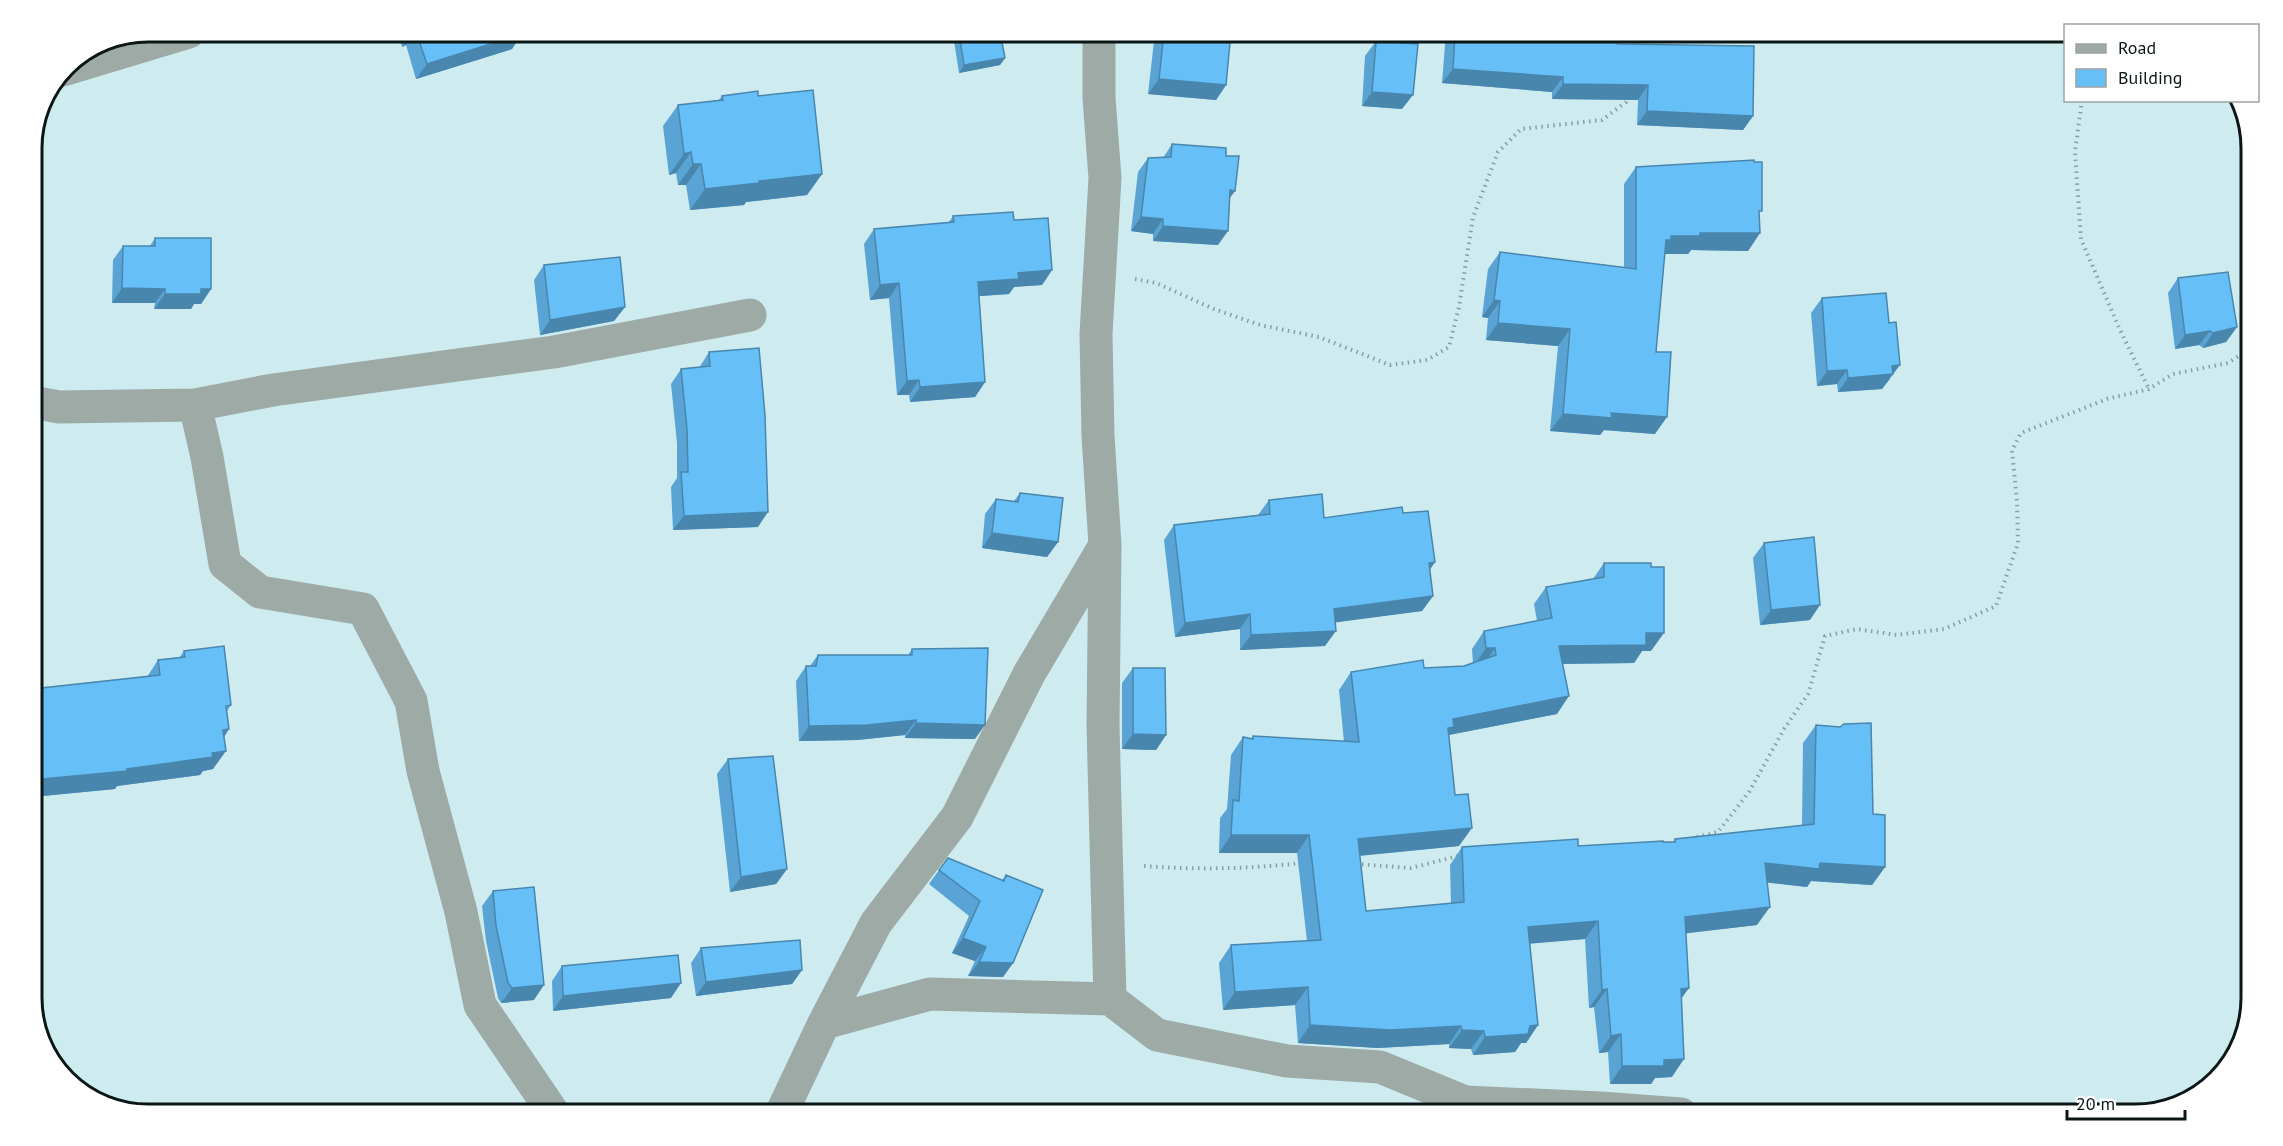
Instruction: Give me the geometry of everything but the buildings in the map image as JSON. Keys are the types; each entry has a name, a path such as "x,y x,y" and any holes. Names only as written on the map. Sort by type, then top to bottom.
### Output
{"street":[{"path":"84,64 156,42"},
{"path":"1099,42 1099,98 1105,178 1096,334 1098,424 1105,545 1103,725 1110,999"},
{"path":"42,404 59,407 195,405 273,390 554,352 750,315"},
{"path":"195,405 207,457 225,564 260,592 363,609 411,701 423,771 461,912 480,1005 547,1104"},
{"path":"786,1104 876,922 957,817 1029,674 1105,545"},
{"path":"824,1023 930,994 1110,999 1157,1035 1287,1061 1380,1067 1465,1102 1495,1104"}],"path":[{"path":"1641,50 1643,42"},
{"path":"1099,270 1155,283 1214,309 1260,325 1319,337 1390,365 1427,360 1449,347 1459,307 1473,217 1498,152 1521,129 1602,120 1626,102 1629,92"},
{"path":"2082,102 2075,153 2082,239 2120,330 2149,389"},
{"path":"1687,840 1718,832 1749,792 1784,729 1808,694 1826,636 1857,629 1897,635 1944,629 1996,606 2018,543 2018,501 2012,450 2021,433 2107,399 2149,389 2173,374 2228,363 2241,355"},
{"path":"1352,863 1411,868 1464,854"},
{"path":"1107,863 1197,870 1267,867 1306,862"}]}
